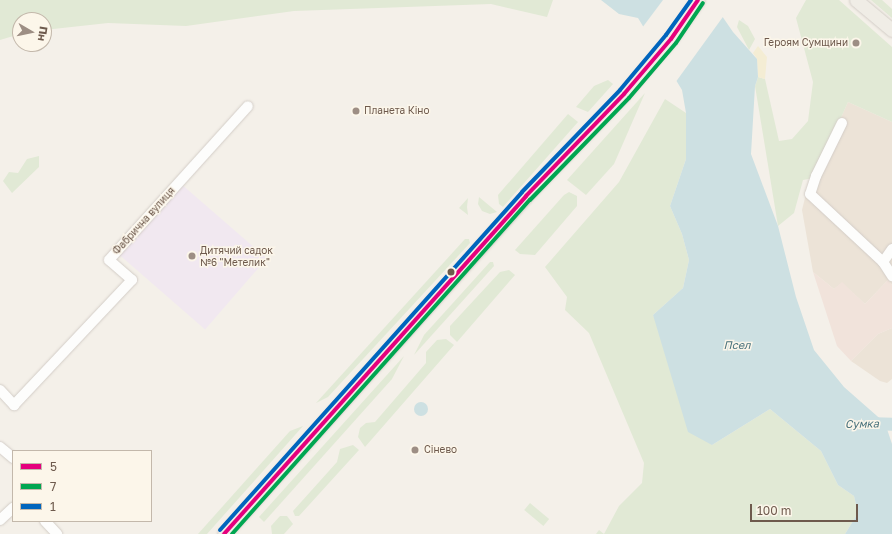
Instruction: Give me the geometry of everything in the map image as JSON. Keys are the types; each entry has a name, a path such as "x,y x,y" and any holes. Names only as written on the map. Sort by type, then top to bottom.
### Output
{"main road":[{"path":"224,534 526,196 643,72 698,0"},
{"path":"856,0 892,30"}],"street":[{"name":"Фабрична вулиця","path":"0,390 14,405 132,280 109,260 248,106"},
{"path":"842,123 810,194 883,262 892,276"},
{"path":"883,262 892,249"},
{"path":"0,447 12,457"},
{"path":"0,520 12,509"},
{"path":"46,522 56,534"}],"shaded area":[{"path":"848,102 892,122 892,285 888,280 865,304 842,283 834,289 813,272 802,210 806,194"},
{"name":"Дитячий садок №6 \"Метелик\"","path":"180,183 267,258 205,329 118,254"},
{"path":"813,272 834,289 842,282 865,304 888,280 892,285 892,328 878,334 851,361 837,346"},
{"path":"892,328 892,379 887,383 880,381 851,361 878,334"}],"green space":[{"path":"0,0 553,0 547,17 491,4 294,11 186,26 108,23 52,29 52,12 12,12 12,36 0,40"},
{"path":"806,0 839,0 892,47 892,122 848,102 814,178 803,180 794,213 778,226 755,86 758,77 765,79 779,141 792,139 808,121 813,82 796,18"},
{"path":"871,0 882,0 892,9 892,18"},
{"path":"739,20 748,26 755,39 749,50 737,27"},
{"path":"608,80 613,84 588,112 576,107 594,86"},
{"path":"645,93 614,164 586,195 567,180"},
{"path":"665,99 686,113 686,159 670,206 682,234 689,260 683,288 653,315 712,445 770,409 821,451 838,485 854,496 858,513 845,534 604,534 619,506 642,483 644,463 589,333 565,310 567,297 545,267 619,182"},
{"path":"568,114 578,122 503,207 499,204 498,195"},
{"path":"39,156 39,167 12,193 3,181 9,172 18,173 27,159"},
{"path":"569,192 577,196 577,206 535,255 520,254 515,250 564,195"},
{"path":"479,197 497,212 490,214 482,211 478,204"},
{"path":"468,198 467,207 468,215 459,208"},
{"path":"465,239 469,239 470,243 328,397 316,403"},
{"path":"490,262 493,262 494,266 414,355 424,335"},
{"path":"509,270 515,275 457,342 450,335 450,326 500,272"},
{"path":"446,339 454,345 365,447 358,437 360,428 366,423 375,422 426,363 426,352 437,340"},
{"path":"404,356 392,379 264,522 259,517"},
{"path":"303,426 207,534 198,534 290,431"},
{"path":"353,445 359,450 299,516 295,516 293,511 337,462 340,449"},
{"path":"530,503 549,519 543,526 524,510"},
{"path":"280,516 287,516 293,524 284,534 272,534 271,526"},
{"path":"599,530 604,534 596,534"}],"sand":[{"path":"758,46 767,57 765,79 758,77 757,59 753,53"}],"water":[{"name":"Псел","path":"601,0 711,0 733,32 757,59 758,77 755,86 751,154 778,226 796,297 814,350 844,387 885,423 892,444 892,534 845,534 858,513 854,496 838,485 821,451 770,409 712,445 688,432 653,315 683,288 689,260 682,234 670,206 686,159 686,113 682,90 638,18 619,14"},
{"path":"421,402 426,404 428,409 426,414 421,416 416,414 414,409 416,404"}],"pier":[{"path":"663,0 714,0 725,14 675,83 642,28"}],"waterway":[{"name":"Сумка","path":"868,423 892,424"}],"transit line":[{"name":"1","path":"220,530 522,192 620,90 666,35 691,0"},
{"name":"5","path":"224,534 526,196 624,94 671,39 698,0"},
{"name":"7","path":"232,534 530,200 629,98 676,43 703,3"}],"place":[{"name":"Героям Сумщини","path":"856,43"},
{"name":"Планета Кіно","path":"356,111"},
{"name":"Дитячий садок №6 \"Метелик\"","path":"192,256"},
{"name":"Сінево","path":"415,450"}]}
